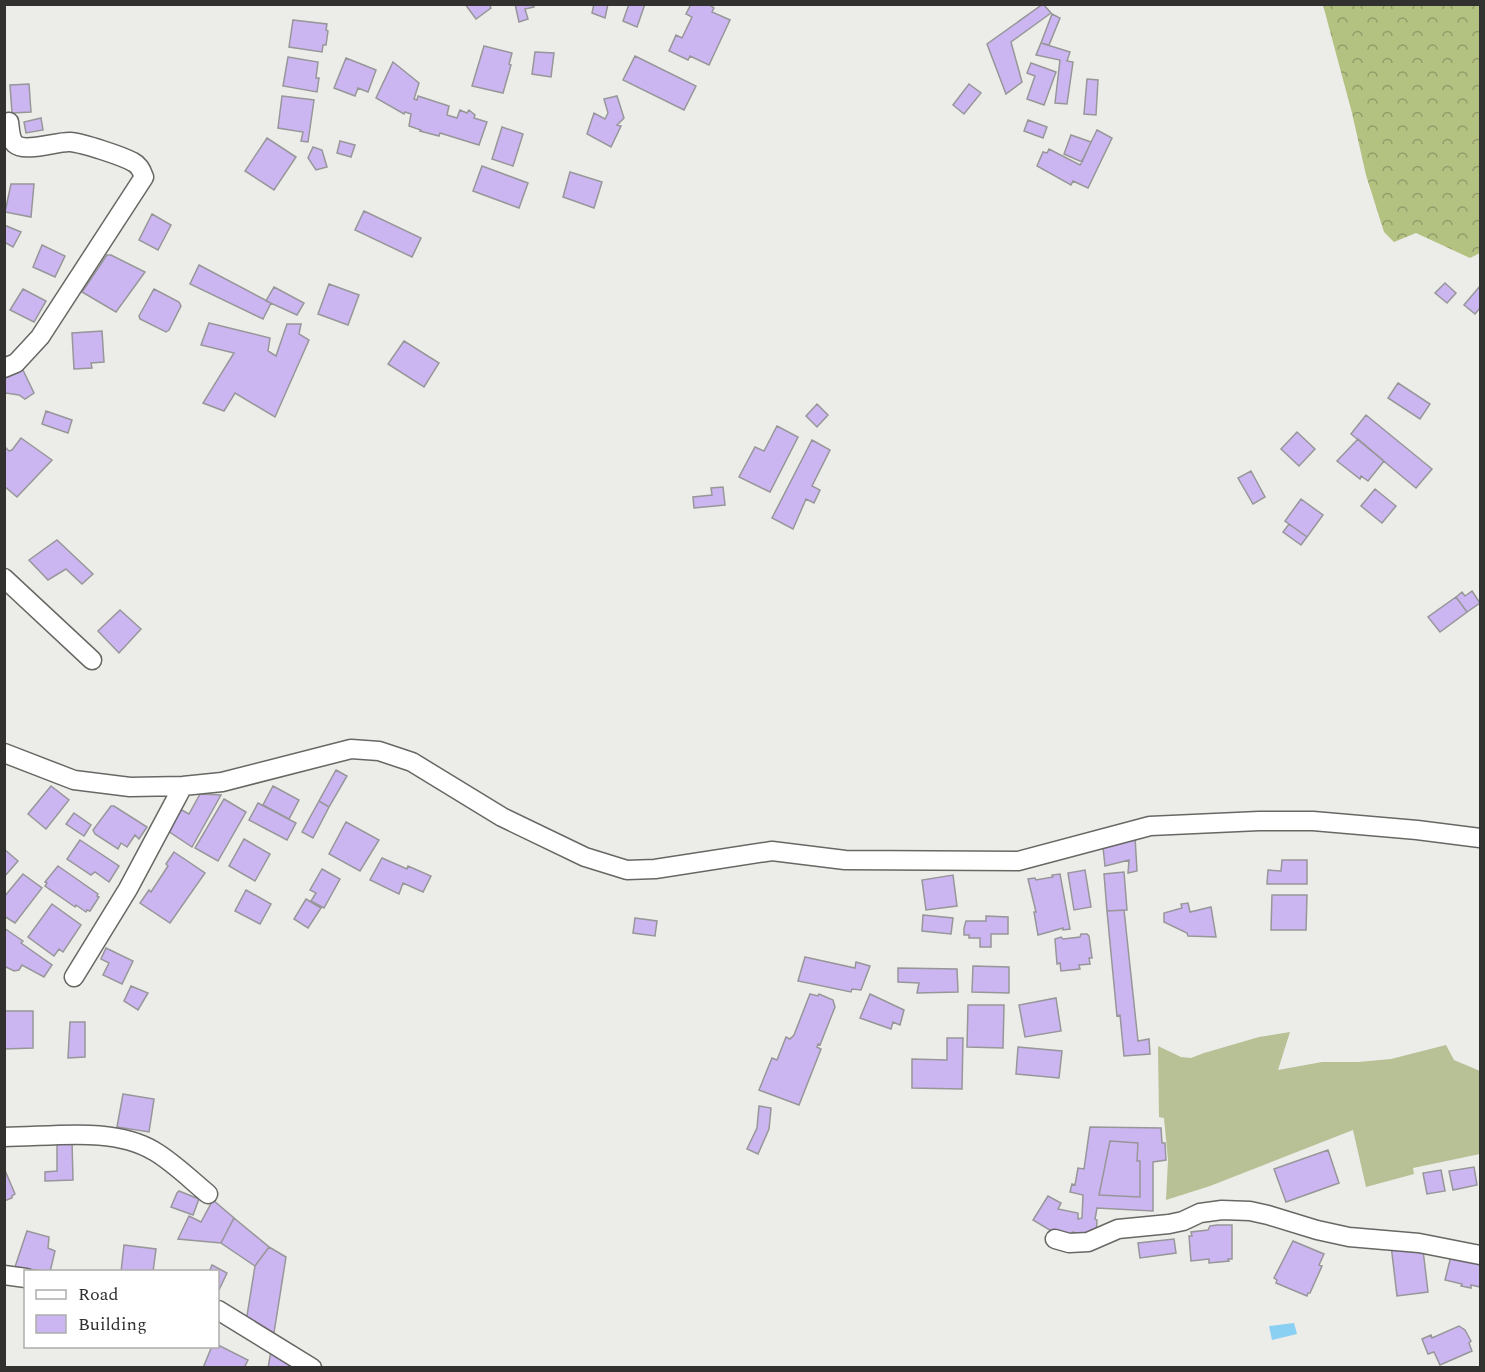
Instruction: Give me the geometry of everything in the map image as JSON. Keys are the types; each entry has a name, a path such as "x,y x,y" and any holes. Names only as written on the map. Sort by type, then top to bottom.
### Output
{"street":[{"path":"4,368 16,363 40,337 144,177 134,162 82,144 70,142 23,148 15,144 11,137 9,122"},
{"path":"4,578 92,660"},
{"path":"4,753 74,780 130,787 183,786 222,782 351,749 379,751 412,762 502,817 585,857 627,870 655,869 772,851 845,860 1018,861 1150,826 1259,820 1313,821 1480,838"},
{"path":"74,977 128,889 183,786"},
{"path":"4,1137 111,1136 130,1140 155,1151 208,1194"},
{"path":"1055,1239 1069,1243 1088,1242 1118,1228 1169,1224 1183,1221 1200,1213 1222,1210 1250,1211 1317,1230 1349,1236 1419,1243 1480,1255"},
{"path":"4,1275 24,1278"},
{"path":"219,1311 312,1368"}],"green space":[{"path":"1323,5 1480,5 1480,253 1470,258 1416,233 1394,242 1384,232 1366,175"},
{"path":"1290,1032 1278,1070 1322,1062 1391,1059 1446,1045 1454,1060 1480,1071 1480,1154 1413,1168 1414,1174 1366,1187 1353,1130 1210,1186 1166,1200 1168,1160 1164,1118 1159,1117 1158,1046 1181,1057 1191,1058 1259,1037"}],"water":[{"path":"1294,1323 1297,1334 1272,1340 1269,1326"}],"building":[{"path":"465,4 489,4 491,8 476,19"},
{"path":"515,4 533,4 534,7 525,9 528,19 519,22"},
{"path":"594,4 608,4 605,18 592,13"},
{"path":"629,4 645,4 637,27 623,21"},
{"path":"691,4 708,4 714,8 712,12 730,20 709,65 690,56 688,60 669,51 676,35 682,38 692,17 686,14"},
{"path":"1043,4 1051,13 1011,42 1022,82 1006,94 987,44"},
{"path":"1052,14 1060,18 1049,45 1041,43"},
{"path":"293,20 327,24 326,45 323,45 322,52 289,47"},
{"path":"1041,43 1070,52 1067,61 1073,62 1067,104 1055,103 1060,60 1036,55"},
{"path":"484,46 512,53 503,93 472,86"},
{"path":"535,52 554,53 551,77 532,74"},
{"path":"635,56 696,86 684,110 623,80"},
{"path":"288,57 318,62 317,92 283,86"},
{"path":"346,58 376,70 368,92 358,88 355,96 334,88"},
{"path":"393,62 419,83 414,99 417,100 418,96 449,106 447,115 457,118 460,110 467,113 469,110 475,115 474,118 487,122 479,145 440,133 439,136 420,131 409,126 411,114 405,112 404,114 376,98"},
{"path":"1031,63 1056,72 1044,105 1027,99 1035,76 1027,73"},
{"path":"1087,79 1098,80 1096,115 1084,114"},
{"path":"29,84 31,112 12,113 10,85"},
{"path":"969,84 981,93 964,114 953,105"},
{"path":"282,96 314,100 308,142 301,141 303,132 278,128"},
{"path":"617,96 624,118 617,125 621,126 611,147 587,134 594,113 605,119 608,113 604,99"},
{"path":"41,118 43,130 26,133 24,122"},
{"path":"1028,120 1047,127 1043,138 1024,131"},
{"path":"502,127 523,134 513,166 492,159"},
{"path":"1097,130 1112,138 1088,188 1073,181 1071,185 1037,166 1043,152 1047,153 1049,149 1080,165"},
{"path":"1071,135 1091,142 1082,162 1064,154"},
{"path":"267,138 296,157 274,190 245,171"},
{"path":"340,141 355,145 351,157 337,153"},
{"path":"313,147 322,150 327,167 316,170 308,158"},
{"path":"482,166 528,183 519,208 473,191"},
{"path":"570,172 602,182 594,208 563,197"},
{"path":"11,184 34,184 31,217 5,212"},
{"path":"364,211 421,238 412,257 355,230"},
{"path":"152,214 171,225 158,250 139,240"},
{"path":"4,225 21,232 13,247 4,242"},
{"path":"42,245 65,256 55,277 33,267"},
{"path":"107,255 145,272 116,312 82,292"},
{"path":"199,265 271,303 263,319 190,284"},
{"path":"1445,283 1456,293 1447,303 1435,293"},
{"path":"329,284 359,295 348,325 318,314"},
{"path":"1480,286 1480,308 1475,314 1464,305"},
{"path":"274,287 304,303 297,315 266,301"},
{"path":"23,289 46,301 34,322 10,310"},
{"path":"154,289 179,302 181,306 166,332 140,319 139,316"},
{"path":"209,323 270,338 268,351 276,356 287,324 301,324 299,334 309,340 275,417 235,393 224,411 203,403 234,353 201,345"},
{"path":"102,331 104,362 91,363 92,368 74,369 72,333"},
{"path":"404,341 439,363 424,387 388,364"},
{"path":"22,368 34,393 25,399 19,395 6,393 5,395 4,375"},
{"path":"1398,383 1430,404 1420,419 1388,398"},
{"path":"817,404 828,415 817,427 806,416"},
{"path":"46,411 72,420 68,433 42,424"},
{"path":"1366,415 1432,469 1416,488 1351,434"},
{"path":"777,426 798,437 770,492 739,477 755,447 764,451"},
{"path":"1297,432 1315,449 1299,466 1281,449"},
{"path":"21,438 52,460 17,497 4,486 4,446 9,451 12,450"},
{"path":"1358,439 1384,461 1368,481 1361,476 1360,479 1337,461"},
{"path":"812,440 830,450 812,486 820,490 814,503 806,499 793,529 772,518"},
{"path":"1251,471 1265,497 1253,504 1238,478"},
{"path":"723,487 725,505 694,508 693,497 712,495 711,488"},
{"path":"1375,489 1396,506 1382,523 1361,506"},
{"path":"1301,499 1323,515 1307,537 1285,521"},
{"path":"1289,524 1307,537 1301,545 1283,532"},
{"path":"57,540 93,574 82,584 66,569 48,580 29,560"},
{"path":"1472,591 1480,603 1467,612 1456,597 1462,592 1465,596"},
{"path":"1456,597 1467,612 1440,632 1428,617"},
{"path":"120,610 141,629 119,653 98,631"},
{"path":"336,770 347,776 329,807 319,801"},
{"path":"51,786 69,800 46,829 28,814"},
{"path":"273,786 299,800 289,819 263,805"},
{"path":"200,794 221,795 192,847 168,831 180,809 189,814"},
{"path":"224,799 246,812 218,861 195,848"},
{"path":"319,801 329,807 313,838 302,832"},
{"path":"258,803 296,823 287,840 249,820"},
{"path":"111,806 147,827 139,839 135,835 127,847 121,843 118,849 95,834 93,830"},
{"path":"74,813 91,825 84,836 66,824"},
{"path":"346,822 379,840 360,871 329,854"},
{"path":"1135,837 1137,871 1128,873 1129,860 1105,866 1103,847"},
{"path":"244,839 270,854 255,881 229,866"},
{"path":"80,840 119,866 109,882 95,872 91,875 67,859"},
{"path":"4,849 18,861 4,877"},
{"path":"174,852 205,873 170,923 140,903 149,890 151,892"},
{"path":"382,858 431,876 423,892 403,883 399,894 370,880"},
{"path":"1282,860 1307,860 1307,884 1267,884 1268,870 1281,871"},
{"path":"58,866 98,894 99,897 90,911 86,912 76,905 75,907 45,886 47,883 45,882"},
{"path":"322,869 340,879 324,908 311,901 316,893 310,890"},
{"path":"1085,870 1091,907 1074,910 1068,873"},
{"path":"1124,872 1127,910 1107,911 1104,874"},
{"path":"23,874 42,888 15,923 4,916 4,897"},
{"path":"1060,874 1070,929 1063,930 1063,928 1038,935 1034,912 1036,912 1028,879 1035,878 1036,880"},
{"path":"953,875 957,906 926,910 922,880"},
{"path":"246,890 271,904 260,924 235,911"},
{"path":"1272,895 1307,895 1306,930 1271,930"},
{"path":"306,899 321,908 308,928 294,919"},
{"path":"1188,903 1190,912 1211,907 1216,937 1188,936 1187,933 1164,922 1164,913 1182,908 1181,904"},
{"path":"52,904 81,925 63,952 59,949 54,956 28,937"},
{"path":"1124,910 1138,1041 1149,1039 1150,1054 1124,1056 1120,1015 1117,1016 1107,911"},
{"path":"923,915 953,918 951,934 922,931"},
{"path":"986,916 1008,917 1008,934 991,934 991,947 980,947 980,938 969,938 969,935 964,935 964,928 966,921 986,921"},
{"path":"635,918 657,921 655,936 633,933"},
{"path":"4,928 52,965 44,977 22,965 19,970 14,971 4,966"},
{"path":"1081,934 1089,936 1092,958 1089,958 1090,964 1079,965 1080,969 1061,971 1060,963 1057,964 1055,939 1080,937"},
{"path":"106,948 133,961 122,984 103,975 109,963 101,959"},
{"path":"805,957 855,968 856,962 870,966 861,990 852,989 851,992 798,981"},
{"path":"973,966 1009,967 1009,993 972,992"},
{"path":"898,968 957,969 958,992 917,993 919,983 898,982"},
{"path":"131,986 148,993 138,1010 124,1001"},
{"path":"810,994 818,996 819,994 833,1000 835,1007 820,1045 818,1044 817,1047 821,1049 799,1105 759,1090 772,1058 777,1060 786,1037 790,1039 794,1035"},
{"path":"870,994 904,1010 900,1025 893,1022 891,1029 860,1018"},
{"path":"1056,998 1061,1031 1025,1037 1019,1005"},
{"path":"968,1005 1004,1005 1003,1048 967,1047"},
{"path":"4,1011 33,1011 33,1048 4,1049"},
{"path":"70,1022 85,1022 85,1057 68,1058"},
{"path":"947,1038 963,1038 962,1089 912,1088 912,1059 947,1060"},
{"path":"1018,1047 1062,1051 1059,1078 1016,1074"},
{"path":"123,1094 154,1099 149,1132 117,1127"},
{"path":"759,1106 771,1108 769,1129 758,1154 747,1149 757,1128"},
{"path":"1090,1127 1161,1128 1166,1160 1153,1162 1153,1211 1097,1208 1096,1236 1082,1236 1073,1232 1071,1236 1058,1235 1033,1220 1048,1196 1061,1203 1058,1209 1078,1213 1078,1219 1082,1218 1083,1195 1070,1192 1072,1184 1075,1185 1078,1168 1084,1169","holes":["1110,1141 1138,1143 1140,1197 1099,1195"]},
{"path":"57,1141 72,1141 73,1180 45,1181 45,1172 57,1171"},
{"path":"1110,1141 1138,1143 1140,1197 1099,1195"},
{"path":"1328,1150 1339,1183 1286,1202 1274,1169"},
{"path":"1474,1167 1477,1185 1453,1190 1449,1171"},
{"path":"4,1168 15,1194 4,1201"},
{"path":"1441,1170 1445,1191 1427,1194 1423,1173"},
{"path":"179,1191 199,1199 193,1215 171,1207"},
{"path":"213,1200 234,1218 221,1243 178,1239 189,1216 201,1222"},
{"path":"234,1218 269,1247 255,1266 221,1243"},
{"path":"1232,1225 1232,1259 1209,1263 1209,1259 1191,1261 1189,1236 1192,1236 1191,1232 1208,1230 1210,1226"},
{"path":"27,1231 49,1237 48,1248 55,1251 50,1270 15,1267"},
{"path":"1174,1239 1176,1253 1140,1258 1138,1243"},
{"path":"1293,1241 1324,1254 1319,1265 1322,1266 1307,1296 1276,1283 1277,1280 1274,1278"},
{"path":"124,1245 156,1249 153,1270 121,1270"},
{"path":"1391,1245 1410,1247 1411,1252 1423,1250 1428,1292 1397,1296"},
{"path":"269,1247 286,1257 273,1339 246,1322 255,1266"},
{"path":"1451,1256 1480,1262 1480,1287 1461,1286 1462,1284 1445,1280"},
{"path":"212,1265 227,1273 219,1290 219,1270 210,1270"},
{"path":"1459,1326 1465,1330 1471,1341 1469,1343 1472,1351 1440,1365 1434,1352 1428,1354 1422,1339 1431,1335 1432,1338"},
{"path":"219,1346 248,1360 244,1368 203,1368 211,1348 219,1348"},
{"path":"271,1351 298,1368 268,1368"}]}
